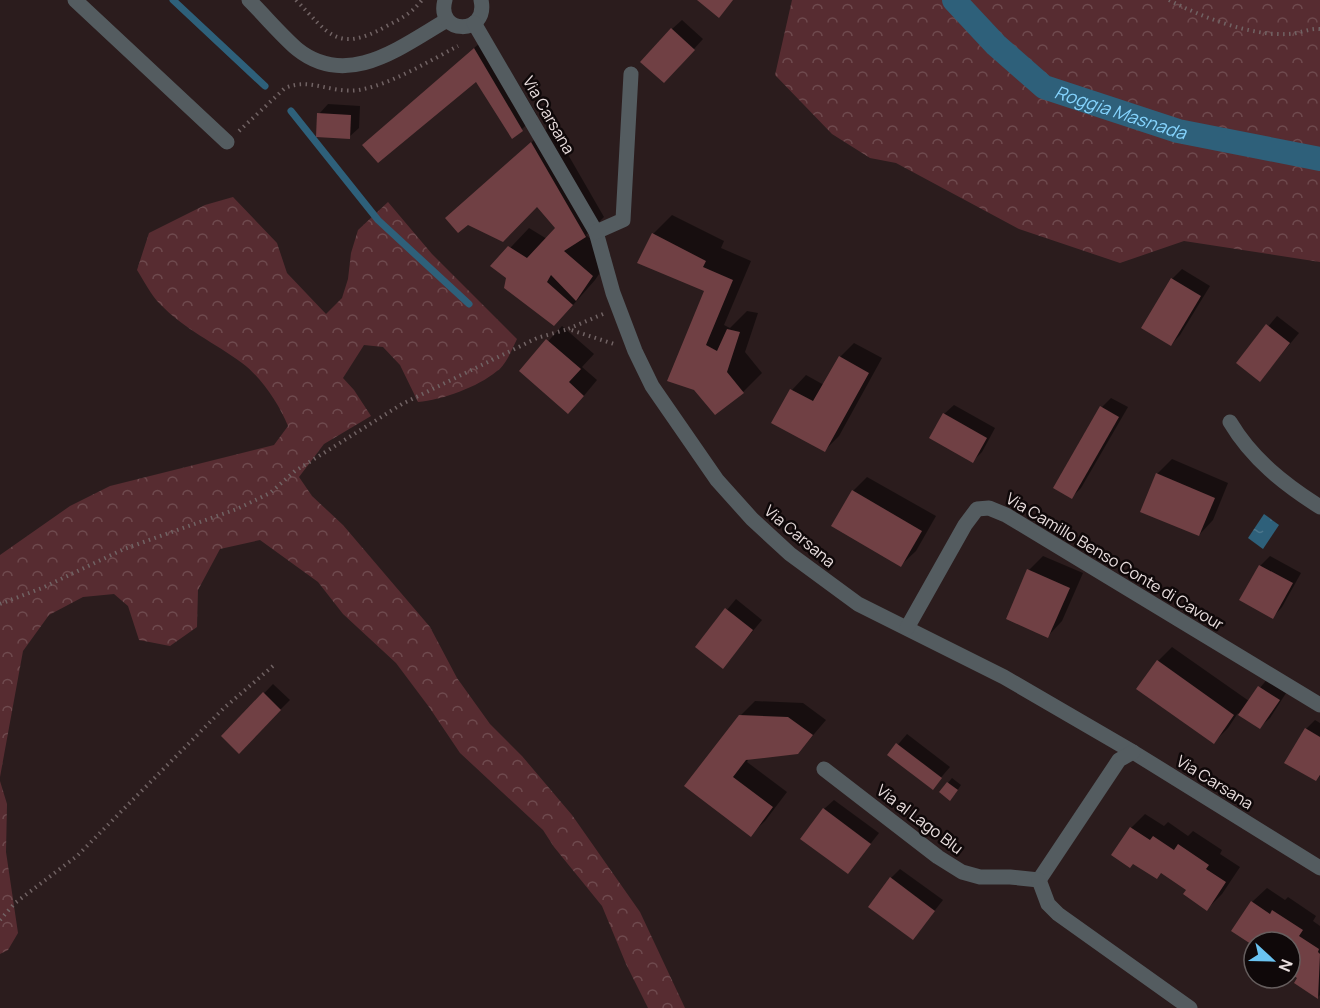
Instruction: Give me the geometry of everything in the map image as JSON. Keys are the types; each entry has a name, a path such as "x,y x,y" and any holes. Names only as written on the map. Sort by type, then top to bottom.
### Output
{"street":[{"path":"75,0 226,142"},
{"path":"249,0 298,50 321,62 341,66 361,64 386,56 447,20"},
{"path":"445,0 443,9 447,20 463,27 474,23 481,13 481,0"},
{"name":"Via Carsana","path":"474,23 596,232 634,351 652,386 717,480 752,519 790,554 858,604 1004,677 1133,752 1320,868"},
{"path":"596,232 623,220 631,74"},
{"path":"1230,422 1252,453 1276,477 1320,507"},
{"name":"Via Camillo Benso Conte di Cavour","path":"907,628 965,525 976,509 988,508 1006,515 1320,705"},
{"path":"1133,752 1119,760 1039,880 1045,900 1052,910 1190,1008"},
{"name":"Via al Lago Blu","path":"824,769 938,857 962,872 980,877 1010,876 1039,880"}],"path":[{"path":"296,0 327,30 339,37 354,40 367,36 413,12 422,0"},
{"path":"1169,0 1241,27 1269,33 1289,34 1320,29"},
{"path":"0,604 42,588 124,549 237,509 270,493 295,471 402,404 537,338 568,329 619,307"},
{"path":"568,329 634,351"},
{"path":"0,920 15,903 77,856 224,708 273,666"}],"green space":[{"path":"792,0 1320,0 1320,262 1184,241 1120,263 1019,229 896,163 870,158 832,134 775,75"},
{"path":"233,197 277,243 287,273 326,314 342,298 358,230 388,202 432,254 517,339 503,365 489,377 459,392 438,399 418,402 400,365 383,347 364,345 343,378 371,416 324,444 299,477 312,496 343,525 430,627 457,678 490,724 522,756 572,815 640,912 685,1008 648,1008 626,964 602,906 543,830 460,753 396,663 343,614 318,582 260,540 220,549 198,590 197,627 170,646 139,640 128,606 114,594 83,597 49,615 23,651 0,777 0,555 70,506 110,486 274,445 288,426 263,383 242,363 169,313 154,296 137,270 149,233 205,205"},
{"path":"0,781 7,804 6,852 18,933 8,950 0,954"}],"water":[{"path":"1264,514 1279,525 1263,549 1248,538"}],"building":[{"path":"697,0 733,0 719,18"},
{"path":"671,28 695,50 664,83 640,62"},
{"path":"474,48 523,131 512,139 476,82 378,163 362,145"},
{"path":"317,113 351,115 350,139 316,137"},
{"path":"531,142 586,237 564,251 593,276 576,301 551,275 547,282 573,305 554,326 504,288 506,278 490,266 508,246 527,258 555,228 537,207 503,242 468,225 458,233 445,218"},
{"path":"652,233 706,261 703,267 733,280 706,345 717,351 727,329 740,332 727,372 744,393 715,415 694,390 667,381 704,291 637,263"},
{"path":"1171,278 1201,296 1171,346 1141,328"},
{"path":"1266,324 1290,343 1260,382 1236,363"},
{"path":"546,339 581,369 569,382 584,396 568,414 519,371"},
{"path":"839,356 869,373 825,452 771,423 790,389 813,401"},
{"path":"1100,406 1119,417 1072,499 1053,488"},
{"path":"943,413 987,438 973,463 929,438"},
{"path":"1156,473 1215,498 1199,536 1140,512"},
{"path":"852,490 922,531 901,567 831,526"},
{"path":"1259,565 1293,583 1273,619 1239,600"},
{"path":"1027,569 1070,588 1048,638 1006,619"},
{"path":"725,608 753,630 723,669 695,647"},
{"path":"1157,660 1234,715 1214,744 1136,689"},
{"path":"1258,686 1280,700 1260,729 1238,715"},
{"path":"263,692 281,710 239,754 221,736"},
{"path":"739,715 788,717 813,735 798,754 746,760 733,777 773,807 751,837 684,786"},
{"path":"1305,728 1320,737 1320,775 1316,781 1284,763"},
{"path":"896,743 942,778 933,790 887,755"},
{"path":"947,782 958,790 950,801 939,792"},
{"path":"823,808 871,844 848,874 800,839"},
{"path":"1130,827 1150,840 1153,836 1174,850 1178,844 1209,865 1206,869 1226,882 1207,911 1183,894 1186,890 1161,873 1157,879 1133,864 1130,868 1111,855"},
{"path":"890,877 935,911 913,940 868,907"},
{"path":"1251,901 1270,914 1272,910 1303,930 1242,930 1242,938 1231,931"},
{"path":"1302,938 1319,949 1318,999 1302,988"}],"waterway":[{"path":"173,0 265,86"},
{"name":"Roggia Masnada","path":"954,0 996,45 1044,87 1178,131 1320,159"},
{"path":"291,111 378,220 469,304"}]}
